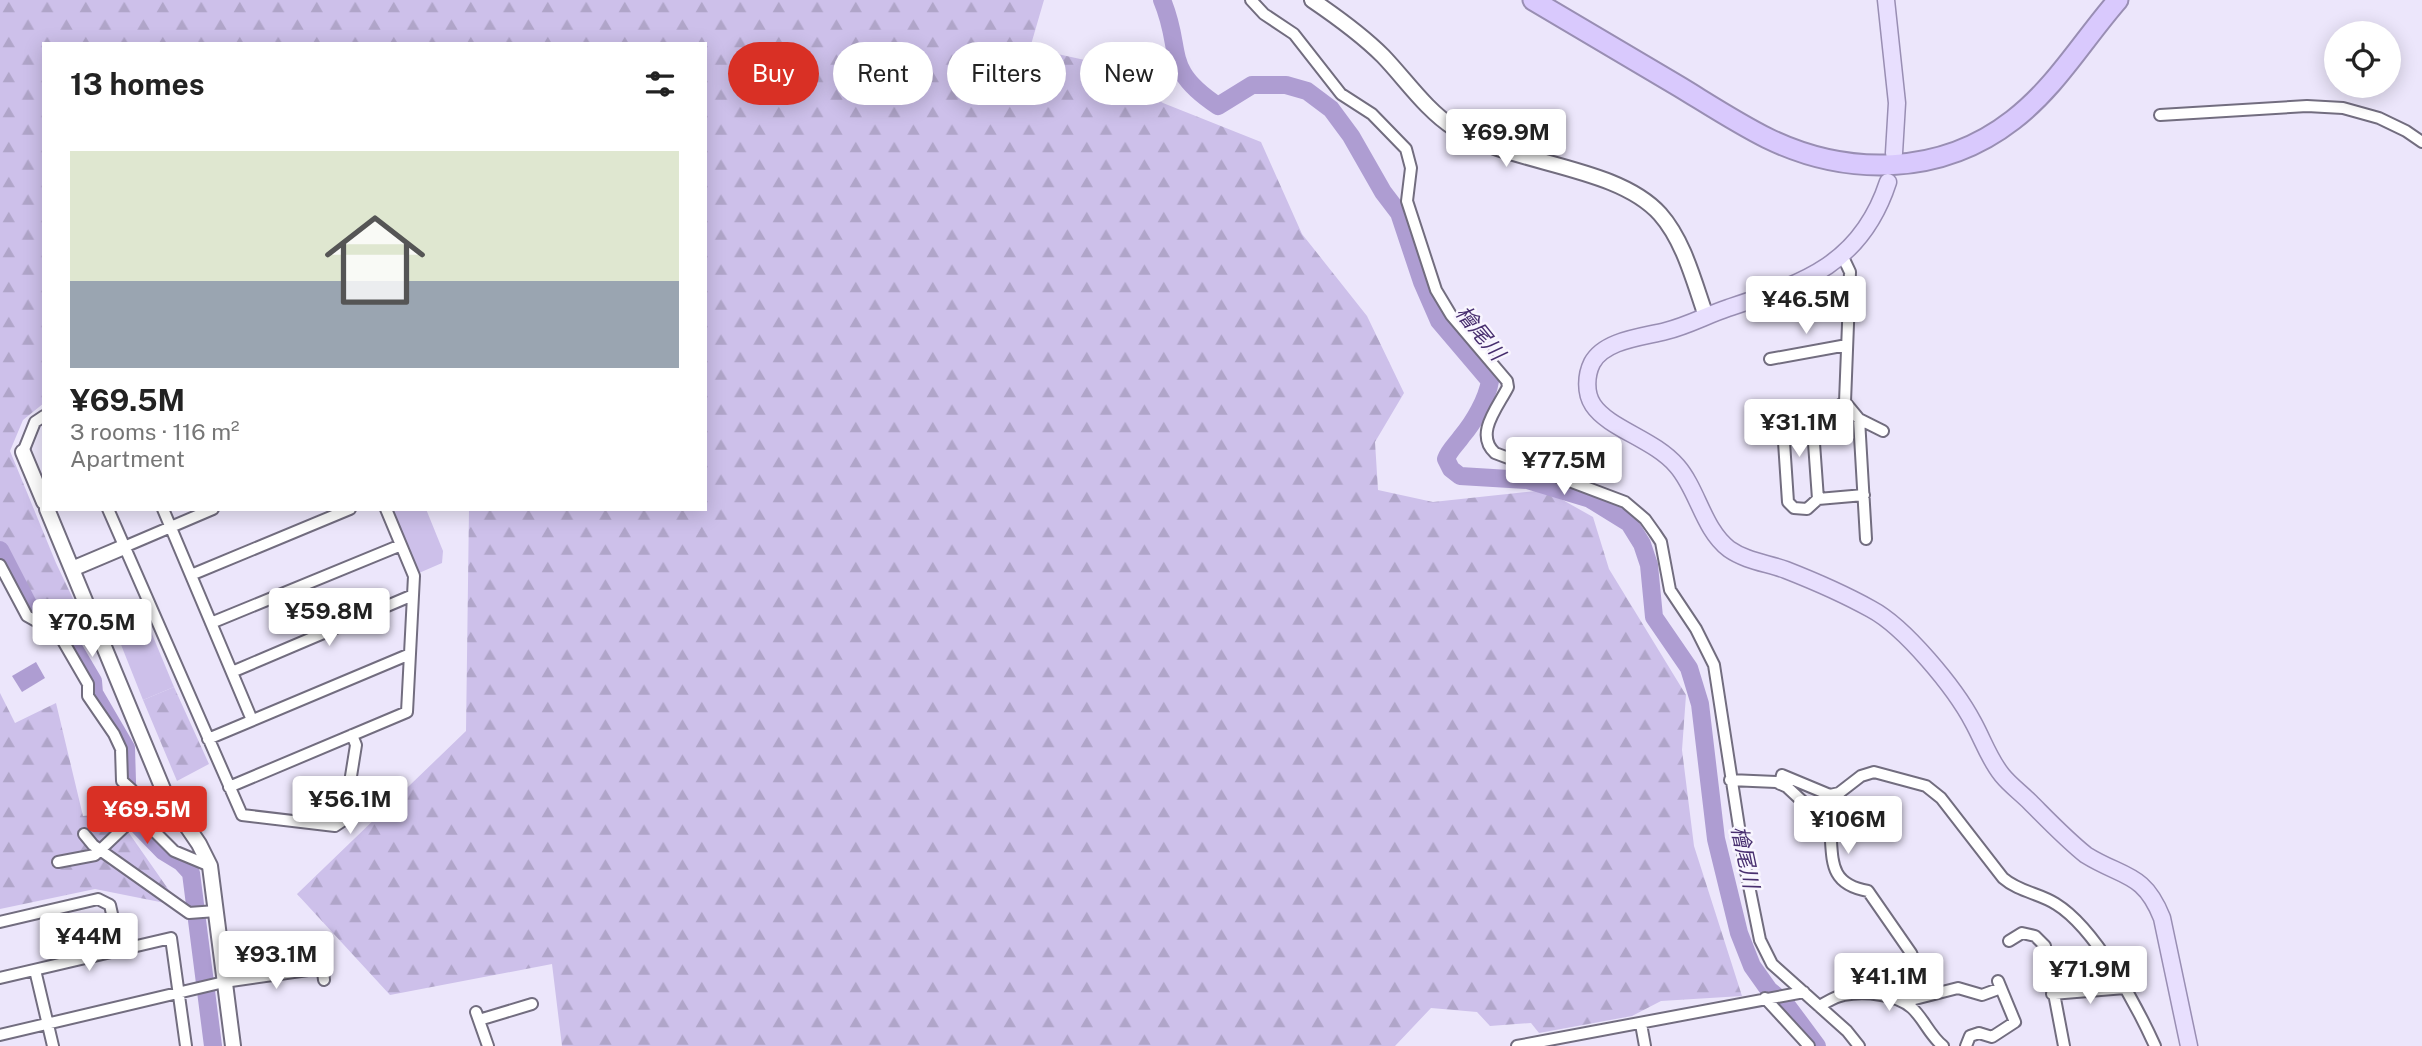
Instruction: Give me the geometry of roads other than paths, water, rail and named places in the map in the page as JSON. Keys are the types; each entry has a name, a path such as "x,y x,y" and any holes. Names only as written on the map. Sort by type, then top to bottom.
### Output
{"highway":[{"path":"1533,0 1767,138 1820,159 1844,164 1893,166 1954,153 1992,135 2012,121 2043,94 2118,0"}],"main road":[{"path":"1886,0 1897,103 1894,153"},
{"path":"1888,182 1870,222 1853,246 1828,266 1800,282 1670,330 1622,342 1600,352 1588,374 1591,402 1603,417 1659,448 1678,467 1702,511 1727,548 1746,559 1816,582 1870,608 1896,626 1961,703 2003,776 2086,855 2102,865 2128,875 2145,887 2162,918 2189,1046"}],"street":[{"path":"1251,0 1264,14 1294,34 1341,94 1372,114 1406,149 1411,167 1407,201 1409,211 1436,290 1451,315 1507,381 1508,387 1486,430 1485,439 1489,447 1495,453 1625,502 1645,519 1661,542 1670,590 1696,629 1714,665 1730,780 1760,940 1772,964 1847,1031 1859,1046"},
{"path":"1312,0 1370,43 1436,114 1454,128 1499,149 1593,177 1642,199 1660,214 1672,233 1683,254 1706,316"},
{"path":"2160,115 2307,106 2343,108 2379,118 2422,142"},
{"path":"1842,255 1850,272 1845,402 1859,419 1883,431"},
{"path":"1777,315 1849,293"},
{"path":"1770,359 1847,345"},
{"path":"1845,402 1834,410 1793,420 1783,427 1788,502 1794,508 1807,509 1818,499 1864,495"},
{"path":"1812,415 1818,499"},
{"path":"42,417 35,422 23,452 42,497"},
{"path":"1859,419 1866,539"},
{"path":"48,511 165,794 199,844 210,866 233,1046"},
{"path":"109,511 242,815 335,827 344,820 356,745 352,735"},
{"path":"164,511 252,720"},
{"path":"72,569 208,511"},
{"path":"191,575 344,511"},
{"path":"229,787 407,712 414,576 387,511"},
{"path":"211,624 401,545"},
{"path":"0,565 27,616 59,634 88,684 88,696 121,749 122,781 132,790 134,811 174,851 210,866"},
{"path":"232,672 413,595"},
{"path":"208,738 410,653"},
{"path":"1780,784 1782,775 1830,795 1839,793 1861,776 1874,772 1926,786 1941,799 2003,878 2014,888 2057,904 2081,924 2124,988 2155,1046"},
{"path":"1730,780 1780,784 1787,787 1830,827 1834,868 1841,880 1853,888 1868,891 1911,953 1928,995"},
{"path":"58,862 95,855 137,815"},
{"path":"84,834 100,850 189,913 216,911"},
{"path":"0,922 98,899 110,905 120,950"},
{"path":"2009,941 2022,933 2035,936 2045,946 2064,1046"},
{"path":"0,978 171,938 186,1046"},
{"path":"0,1035 224,982 323,974 321,955"},
{"path":"35,970 53,1046"},
{"path":"1903,1002 1958,988 1982,995 1999,985 2015,1022 1992,1037 1979,1033 1970,1036 1966,1046"},
{"path":"2052,993 2124,988"},
{"path":"1517,1046 1804,992"},
{"path":"1819,1006 1843,995 1897,998 1913,1008 1935,1040 1943,1046"},
{"path":"1765,998 1808,1046"},
{"path":"488,1046 478,1016 532,1004"},
{"path":"1641,1024 1645,1046"}],"waterway":[{"name":"檜尾川","path":"1162,0 1181,69 1200,93 1218,106 1252,85 1286,85 1307,91 1331,109 1399,213 1422,282 1439,321 1490,381 1475,417 1446,459 1451,469 1460,476 1527,480 1590,499 1629,523 1642,544 1649,565 1654,617 1689,668 1700,704 1716,839 1739,933 1752,966 1769,990 1785,1003 1817,1046"},
{"path":"0,550 32,612 63,630 93,681 94,693 126,748 128,815 163,851 181,862 191,873 213,1046"}]}
